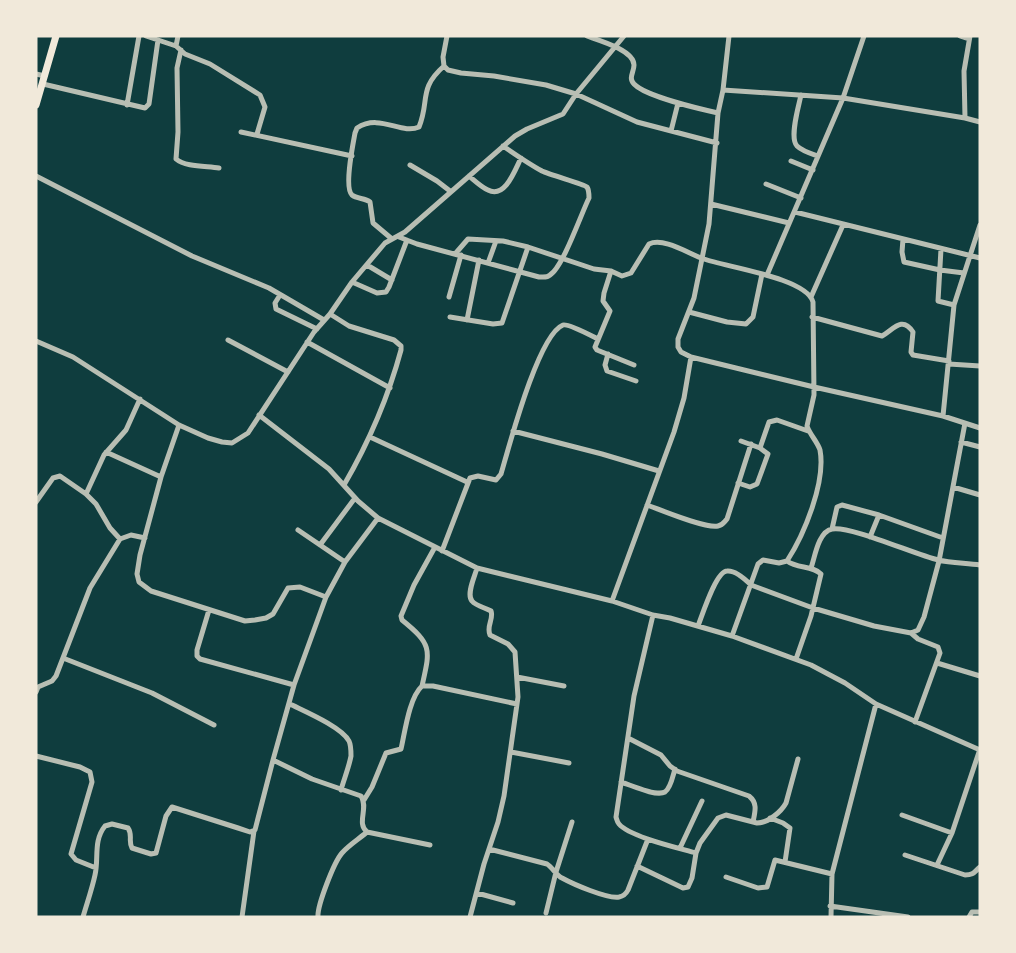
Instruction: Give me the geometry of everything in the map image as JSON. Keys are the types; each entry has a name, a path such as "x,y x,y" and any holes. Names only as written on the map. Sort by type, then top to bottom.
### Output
{"main road":[{"path":"36,105 56,36"}],"street":[{"path":"127,105 139,36"},
{"path":"146,36 176,46 191,57 210,64 260,95 265,107 257,134"},
{"path":"176,46 178,36"},
{"path":"447,36 443,57 444,66 448,70 529,81 576,94 620,116 717,143"},
{"path":"586,36 616,47 630,56 634,61 631,77 635,85 647,92 718,113"},
{"path":"36,341 73,357 180,425 208,438 222,442 232,442 248,433 307,342 330,314 352,282 385,243 399,237 503,146 527,129 563,114 576,94 624,36"},
{"path":"729,36 724,90 718,113 709,224 694,298 678,340 678,347 681,352 691,357 943,416 980,428"},
{"path":"689,312 727,322 746,324 753,317 764,275 813,170 843,98 864,36"},
{"path":"960,36 969,38 964,71 965,118"},
{"path":"43,84 145,108 149,104 158,40"},
{"path":"181,50 177,68 178,132 176,159 186,163 219,168"},
{"path":"392,239 373,223 370,202 351,195 349,191 357,128 364,124 379,122 410,128 419,126 431,78 444,66"},
{"path":"36,74 45,76"},
{"path":"724,90 843,98 980,122"},
{"path":"801,95 794,131 794,141 798,147 818,156"},
{"path":"670,131 678,102"},
{"path":"240,132 257,134 352,156"},
{"path":"399,237 417,244 518,272 539,277 547,277 552,274 562,259 589,198 589,191 587,187 558,178 503,146"},
{"path":"468,176 487,190 497,192 502,190 508,182 521,158"},
{"path":"791,161 813,170"},
{"path":"410,165 450,191"},
{"path":"36,176 192,256 255,282 324,320"},
{"path":"766,184 801,198"},
{"path":"711,204 788,223"},
{"path":"795,212 980,258"},
{"path":"811,297 843,225"},
{"path":"943,416 954,305 980,225"},
{"path":"449,297 458,255 468,239 496,241 528,247 594,269 611,271 622,276 631,273 652,242 673,246 692,252 703,259 764,275 802,290 811,297 813,302 814,387 807,426 808,431"},
{"path":"903,239 902,252 904,262 964,273"},
{"path":"352,282 377,293 386,292 407,240"},
{"path":"488,263 496,241"},
{"path":"450,317 493,324 502,323 528,247"},
{"path":"941,248 938,301 954,305"},
{"path":"467,320 479,260"},
{"path":"367,265 392,280"},
{"path":"611,271 603,301 610,312 596,344 597,350 634,364"},
{"path":"280,295 275,303 276,309 317,329"},
{"path":"330,314 349,326 399,343 401,350 390,388 370,437 344,485"},
{"path":"812,317 882,336 897,324 902,324 911,328 913,332 913,355 980,366"},
{"path":"442,550 468,482 474,476 492,480 499,478 531,376 553,335 561,326 568,325 598,339"},
{"path":"228,340 288,372"},
{"path":"307,342 390,388"},
{"path":"608,354 604,365 607,371 636,381"},
{"path":"612,602 684,398 691,357"},
{"path":"86,494 106,452 126,430 140,399"},
{"path":"259,415 316,458 355,498 378,518 477,568 612,602 732,636 811,665 845,683 876,704 980,749 952,833 937,865"},
{"path":"760,448 769,422 777,420 808,431 816,440 820,451 821,467 807,524 787,561"},
{"path":"911,633 918,630 922,625 939,561 965,423"},
{"path":"180,425 161,477 145,538 137,574 139,582 151,591 246,620 266,618 273,614 288,588 300,587 326,597"},
{"path":"513,431 659,471"},
{"path":"370,437 468,482"},
{"path":"738,483 750,486 757,484 768,454 760,448 741,441"},
{"path":"961,442 980,448"},
{"path":"647,505 701,524 715,527 720,526 727,518 750,444"},
{"path":"106,452 161,477"},
{"path":"36,502 57,475 86,494 96,504 110,528 120,539"},
{"path":"952,487 980,495"},
{"path":"320,545 355,498"},
{"path":"832,529 837,507 842,505 943,538"},
{"path":"870,538 879,516"},
{"path":"242,917 254,831 294,685 326,597 345,562 378,518"},
{"path":"812,568 820,540 825,532 832,529 839,529 870,538 939,561 980,565"},
{"path":"298,530 345,562"},
{"path":"37,688 52,681 56,676 90,588 120,539 131,535 145,538"},
{"path":"430,845 367,832 362,825 364,800 372,787 386,753 401,749 413,700 422,686 428,658 427,647 424,640 402,620 401,616 414,585 435,547"},
{"path":"732,636 758,564 763,560 779,563 787,561 797,566 812,568 821,574 813,608 796,660"},
{"path":"470,917 500,814 517,704 516,657 512,647 492,637 489,632 491,611 470,599 477,568"},
{"path":"698,626 716,581 722,573 727,571 746,580 750,585 813,608 874,626 911,633 918,639 938,647 940,653 915,722"},
{"path":"209,610 197,650 197,656 200,659 294,685"},
{"path":"653,615 634,696 616,817 623,827 648,838 696,853"},
{"path":"63,658 152,693 214,725"},
{"path":"937,663 980,676"},
{"path":"517,677 564,686"},
{"path":"422,686 433,686 517,704"},
{"path":"290,704 337,729 349,741 351,756 341,790"},
{"path":"830,917 832,874 876,704"},
{"path":"628,738 656,752 675,769 749,796 755,803 753,822"},
{"path":"511,752 569,763"},
{"path":"36,756 80,767 90,772 92,782 71,854 76,860 96,868"},
{"path":"637,866 686,888 690,885 696,853 700,843 718,818 733,816 762,823 770,818 783,808 786,803 798,759"},
{"path":"273,760 312,779 360,796 364,800"},
{"path":"621,782 653,793 663,792 668,788 675,769"},
{"path":"680,848 702,801"},
{"path":"83,917 96,868 100,836 105,826 112,824 128,828 131,834 130,845 134,850 154,854 157,850 166,816 172,807 229,826 254,831"},
{"path":"902,816 952,833"},
{"path":"770,818 783,822 790,828 785,862"},
{"path":"546,913 556,872 572,822"},
{"path":"318,917 319,908 335,863 342,852 367,832"},
{"path":"489,849 547,864 559,877 602,894 620,897 625,895 628,890 648,838"},
{"path":"905,855 966,875 975,873 980,867"},
{"path":"726,877 758,888 764,888 769,884 773,862 778,860 832,874"},
{"path":"476,893 513,903"},
{"path":"830,906 908,917"},
{"path":"968,917 972,912 980,912"}]}
